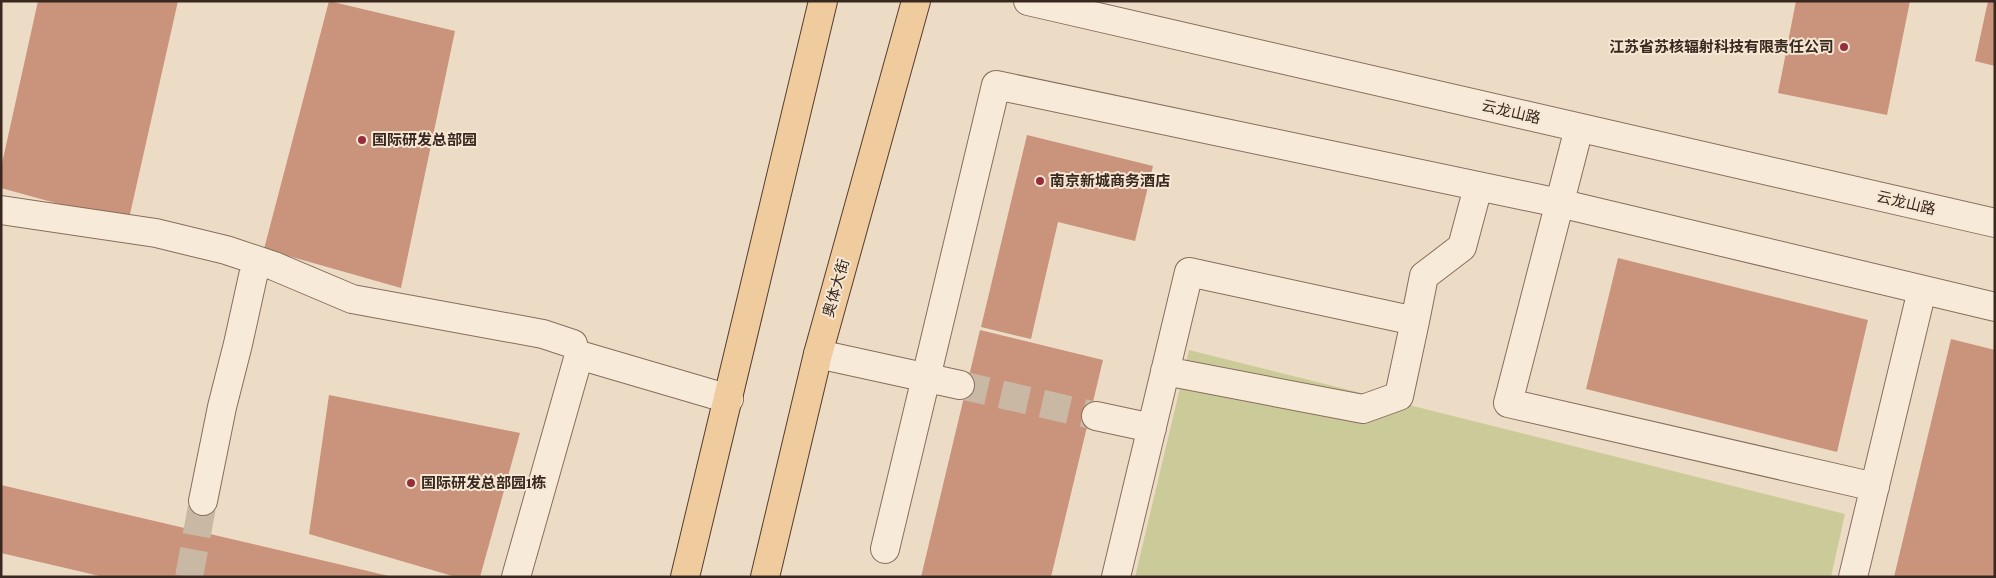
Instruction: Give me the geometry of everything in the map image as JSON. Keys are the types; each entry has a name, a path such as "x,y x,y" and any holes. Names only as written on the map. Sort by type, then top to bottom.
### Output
{"main road":[{"path":"685,577 823,1"},
{"name":"奥体大街","path":"765,577 818,354 916,1"}],"street":[{"name":"云龙山路","path":"1028,1 1995,223"},
{"path":"885,549 996,85 1558,203 1995,307"},
{"path":"1579,128 1558,203 1508,403 1875,486"},
{"path":"1166,371 1363,409 1399,396 1424,276 1462,247 1478,187"},
{"path":"1,210 156,233 226,250 259,261 352,299 543,334 573,344"},
{"path":"202,501 252,276 259,261"},
{"path":"1116,577 1189,272 1415,321"},
{"path":"1853,577 1922,290"},
{"path":"818,354 960,385"},
{"path":"516,577 579,355 729,399"},
{"path":"1096,416 1152,428"}],"shaded area":[{"path":"1189,350 1845,514 1831,577 1135,577"}],"building":[{"path":"38,1 178,1 128,223 1,188 1,168"},
{"name":"国际研发总部园","path":"329,1 455,31 401,288 264,249"},
{"name":"江苏省苏核辐射科技有限责任公司","path":"1796,1 1910,1 1887,115 1778,93"},
{"path":"1988,1 1995,1 1995,66 1975,61"},
{"path":"1027,135 1153,166 1135,241 1058,222 1031,339 981,327"},
{"path":"1618,258 1868,320 1837,452 1586,389"},
{"path":"980,330 1103,360 1051,577 921,577"},
{"path":"1951,339 1995,350 1995,577 1894,577"},
{"name":"国际研发总部园1栋","path":"329,395 520,433 480,577 456,577 309,534"},
{"path":"1,485 389,577 104,577 1,553"}],"tunnel":[{"path":"960,385 1096,416"},
{"path":"189,577 203,501"}],"place":[{"name":"江苏省苏核辐射科技有限责任公司","path":"1844,47"},
{"name":"国际研发总部园","path":"362,140"},
{"name":"南京新城商务酒店","path":"1040,181"},
{"name":"国际研发总部园1栋","path":"411,483"}]}
